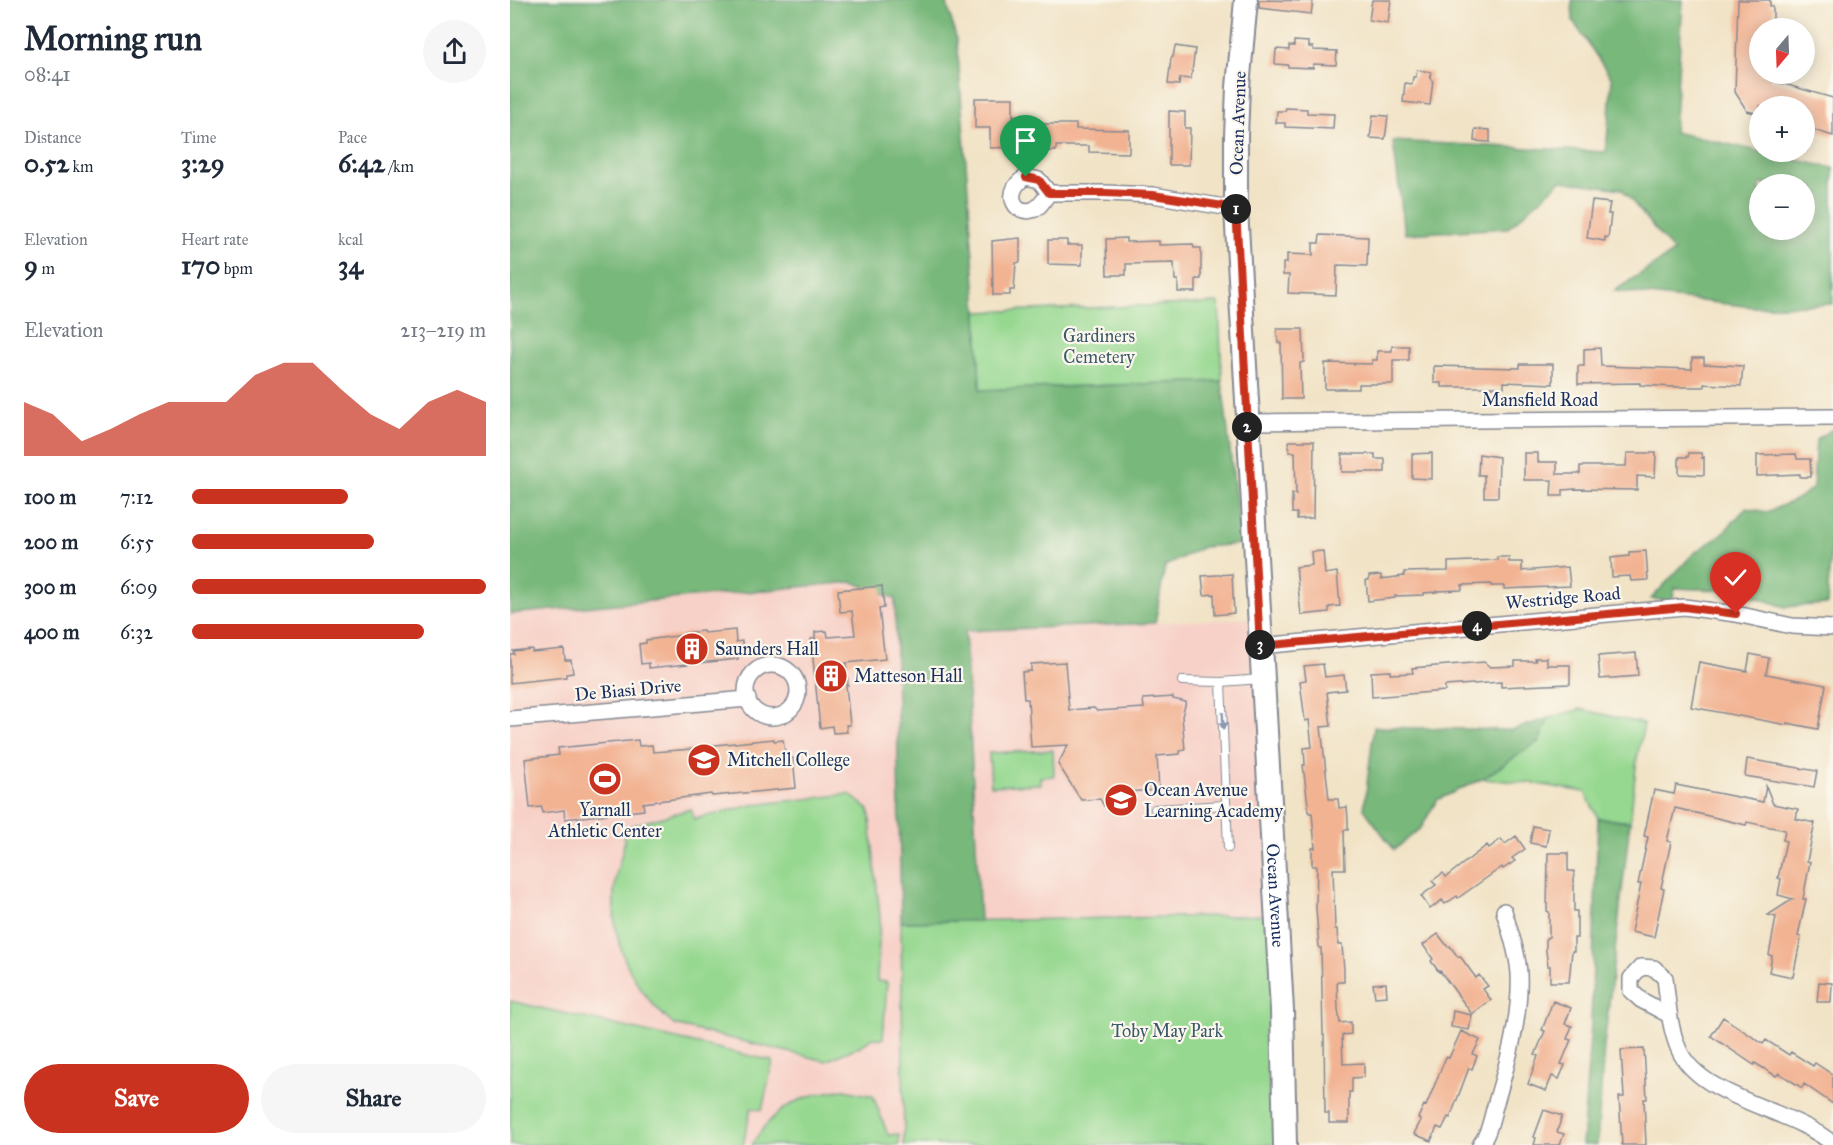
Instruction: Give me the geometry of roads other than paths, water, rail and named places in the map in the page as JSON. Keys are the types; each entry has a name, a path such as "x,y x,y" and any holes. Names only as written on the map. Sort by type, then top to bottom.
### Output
{"main road":[{"name":"Ocean Avenue","path":"1246,0 1238,87 1236,208 1281,1010 1285,1145"}],"street":[{"path":"1049,193 1153,195 1236,208"},
{"name":"Mansfield Road","path":"1247,422 1833,417"},
{"name":"Westridge Road","path":"1260,646 1684,607 1736,614 1792,626 1833,628"},
{"name":"De Biasi Drive","path":"510,719 748,699"},
{"path":"1480,1145 1487,1133 1505,1074 1516,1019 1519,975 1504,911"},
{"path":"1669,1015 1680,1051 1695,1073 1713,1085 1798,1121 1833,1144"}],"lane":[{"path":"1182,681 1221,682 1262,679"},
{"path":"1221,682 1228,848"},
{"path":"1155,808 1226,805"}],"place":[{"name":"Saunders Hall","path":"692,649"},
{"name":"Matteson Hall","path":"831,676"},
{"name":"Mitchell College","path":"704,760"},
{"name":"Yarnall Athletic Center","path":"605,779"},
{"name":"Ocean Avenue Learning Academy","path":"1121,800"}],"park label":[{"name":"Gardiners Cemetery","path":"1099,346"},
{"name":"Toby May Park","path":"1167,1031"}]}
